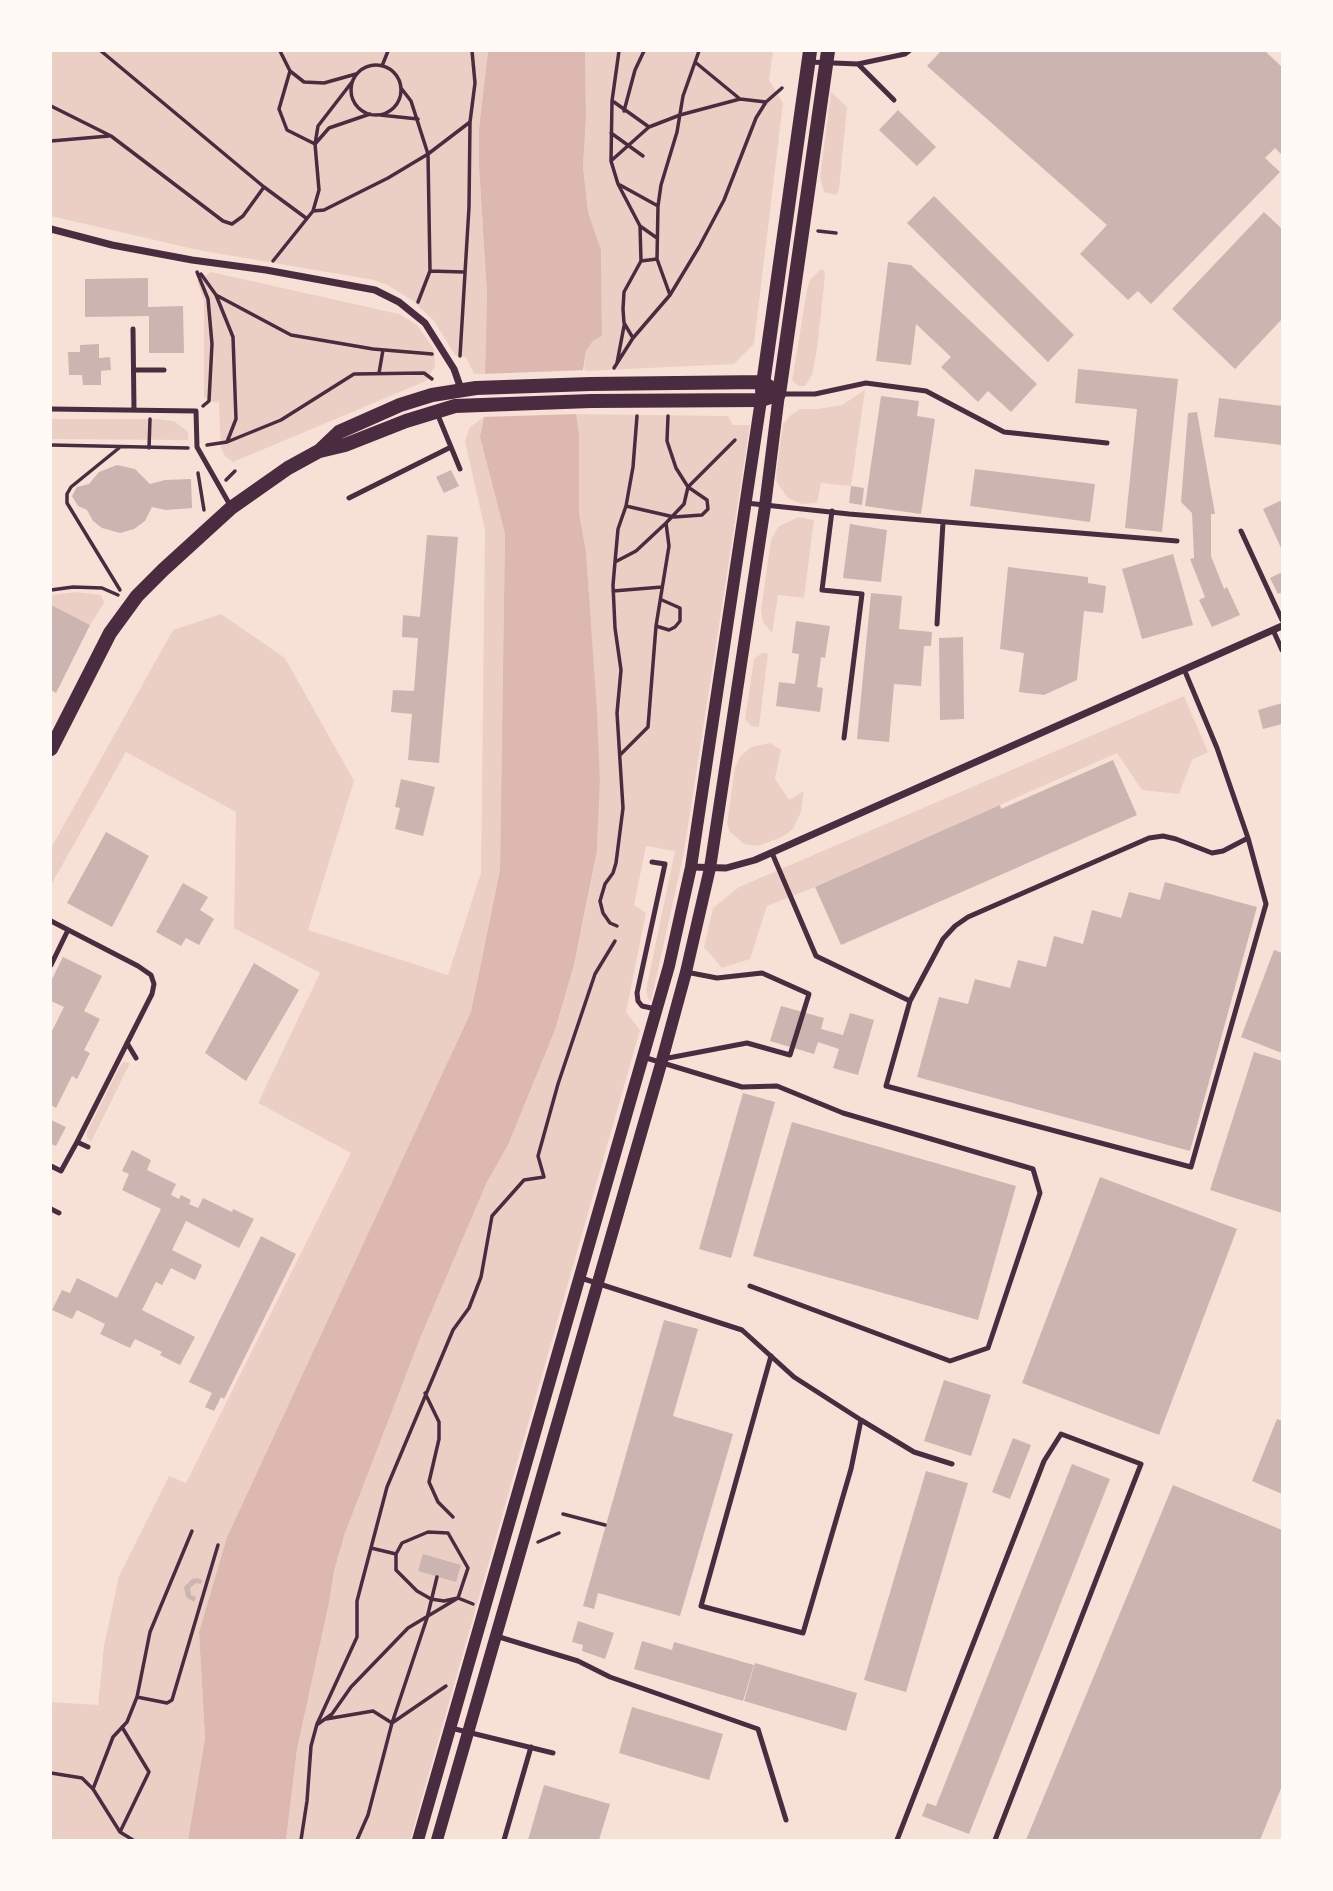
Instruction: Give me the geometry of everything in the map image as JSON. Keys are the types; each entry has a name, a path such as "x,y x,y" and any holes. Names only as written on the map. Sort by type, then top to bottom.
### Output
{"main road":[{"path":"761,400 809,57"},
{"path":"779,394 827,57"},
{"path":"51,749 110,633 132,603 163,569 231,508 288,468 319,451 339,432 400,405 461,389 763,382 779,394"},
{"path":"319,451 345,445 436,411 477,404 761,400 779,394"}],"street":[{"path":"51,229 112,245 191,260 375,290 414,312 425,323 446,356 461,389"},
{"path":"437,1840 686,972 710,868 765,506 779,394"},
{"path":"418,1840 669,966 691,867 761,400"},
{"path":"691,867 726,868 772,853 1282,626"}],"lane":[{"path":"809,57 827,57 858,64 909,51"},
{"path":"858,64 894,100"},
{"path":"133,329 134,410"},
{"path":"134,370 164,370"},
{"path":"779,394 815,394 866,383 926,390 1004,432 1107,443"},
{"path":"51,409 195,411 197,447 231,508"},
{"path":"436,411 449,448 460,469"},
{"path":"349,499 449,448"},
{"path":"746,503 1177,541"},
{"path":"832,512 822,590 862,594 844,738"},
{"path":"937,624 943,522"},
{"path":"1241,531 1282,620"},
{"path":"1273,631 1282,650"},
{"path":"1184,669 1217,748 1248,838 1266,904 1191,1167 886,1086 910,1001 943,939 968,917 1149,838 1163,836 1177,839 1212,853 1223,851 1248,838"},
{"path":"772,853 816,956 910,1001"},
{"path":"653,862 665,864 636,993 642,1006 656,1009"},
{"path":"51,921 151,975 154,984 152,994 61,1171 51,1166"},
{"path":"51,965 68,930"},
{"path":"662,1062 747,1043 790,1055 809,994 762,972 717,978 686,972"},
{"path":"127,1043 135,1058"},
{"path":"642,1056 742,1087 777,1086 843,1113 1033,1169 1040,1193 988,1348 950,1361 750,1286"},
{"path":"77,1142 88,1147"},
{"path":"51,1209 59,1213"},
{"path":"580,1278 743,1330 794,1377 860,1420 914,1452 952,1464"},
{"path":"771,1356 701,1606 803,1633 852,1469 860,1420"},
{"path":"897,1840 1044,1461 1061,1434 1141,1464 995,1840"},
{"path":"496,1636 578,1661 610,1677 758,1729 786,1820"},
{"path":"450,1728 553,1753"},
{"path":"504,1840 531,1747"}],"path":[{"path":"101,51 264,187 306,218"},
{"path":"280,51 290,71 304,82 324,83 357,74 372,65 382,66 395,73 401,88 411,101 428,154 430,271 414,312"},
{"path":"382,66 388,51"},
{"path":"460,357 463,272 469,208 470,122 475,83 472,51"},
{"path":"616,365 624,323 624,292 641,261 640,226 618,184 611,161 612,101 619,51"},
{"path":"624,111 635,71 644,51"},
{"path":"670,295 656,259 658,206 694,61 699,51"},
{"path":"694,61 740,99"},
{"path":"290,71 279,108 287,130 315,144"},
{"path":"266,271 313,211 319,190 315,144 318,126 357,74"},
{"path":"353,81 353,97 357,105 369,114"},
{"path":"378,114 392,109 400,96 401,88"},
{"path":"611,373 633,338 670,295 724,200 756,118 766,102 782,88"},
{"path":"611,161 649,127 740,99 766,102"},
{"path":"612,101 649,127"},
{"path":"51,106 111,136 223,221 232,224 243,216 264,187"},
{"path":"315,144 329,128 369,114 418,119"},
{"path":"313,211 324,210 377,184 428,154 470,122"},
{"path":"611,133 643,156"},
{"path":"51,141 111,136"},
{"path":"618,184 658,206"},
{"path":"640,226 657,238"},
{"path":"641,261 656,259"},
{"path":"191,260 216,295 233,337 236,419 227,442"},
{"path":"191,260 208,299 212,344 209,401 195,411"},
{"path":"430,271 463,272"},
{"path":"216,295 291,335 383,350 446,356"},
{"path":"624,323 633,338"},
{"path":"379,373 383,350"},
{"path":"51,445 197,447 227,442 281,420 354,374 424,373 436,381"},
{"path":"617,926 610,923 603,913 600,901 605,884 613,873 623,808 617,713 621,670 613,591 618,529 626,506 633,467 637,410"},
{"path":"149,448 150,411"},
{"path":"626,506 674,517 702,515 708,509 707,500 688,487 676,468 667,441 668,411"},
{"path":"615,562 636,551 674,517 684,504 688,487 735,440"},
{"path":"119,447 71,487 67,503 120,590"},
{"path":"198,473 204,510"},
{"path":"620,755 648,727 656,626 669,546 666,523"},
{"path":"51,590 73,587 102,588 132,603"},
{"path":"613,591 662,587"},
{"path":"656,626 668,630 680,621 680,608 661,600"},
{"path":"307,1840 301,1839 311,1746 317,1724 357,1637 357,1601 387,1487 453,1330 468,1308 481,1277 492,1216 524,1180 544,1177 538,1156 558,1084 596,974 615,941"},
{"path":"425,1393 439,1422 439,1439 429,1482 438,1502 453,1517"},
{"path":"564,1514 605,1525"},
{"path":"93,1789 113,1737 127,1722 137,1697 150,1632 192,1531"},
{"path":"317,1724 332,1714 351,1687 408,1628 458,1598 468,1568 448,1532 428,1532 402,1543 396,1554 396,1570 417,1591 431,1599 444,1601 458,1598 464,1601"},
{"path":"533,1544 559,1533"},
{"path":"137,1697 167,1703 172,1700 218,1545"},
{"path":"370,1548 396,1554"},
{"path":"358,1840 368,1815 392,1723 427,1618 437,1577"},
{"path":"392,1723 451,1683"},
{"path":"325,1719 373,1711 392,1723"},
{"path":"120,1832 149,1772 122,1727"},
{"path":"51,1773 82,1778 93,1789 120,1832 133,1840"}],"shaded area":[{"path":"51,51 488,51 479,129 487,294 485,374 474,374 466,357 455,355 434,321 413,301 388,285 374,280 198,250 51,216"},
{"path":"488,51 585,51 586,118 583,167 588,212 601,250 602,336 593,341 586,351 576,414 579,433 579,512 586,552 597,712 600,780 597,851 574,965 555,1030 508,1145 487,1182 421,1336 345,1533 334,1571 297,1749 286,1840 188,1840 205,1738 199,1632 227,1537 471,1012 500,870 505,534 480,437 484,417 487,294 479,129"},
{"path":"585,51 773,51 769,80 783,103 754,344 734,364 584,371 586,351 593,341 602,336 601,250 588,212 583,167 586,118"},
{"path":"831,92 847,107 839,190 836,195 824,192 820,177"},
{"path":"820,270 824,270 825,275 817,349 812,375 805,386 799,386 792,381 807,290 810,280"},
{"path":"211,272 399,314 417,325 434,349 435,366 426,381 233,462 225,456 221,448 219,402 204,397 204,301 197,281"},
{"path":"865,390 851,486 821,483 817,503 802,504 788,498 777,483 776,475 783,424 800,409 842,405"},
{"path":"576,414 728,416 733,425 750,425 684,852 651,1001 646,990 675,851 646,846 634,905 646,913 626,1012 640,1030 410,1840 286,1840 297,1749 334,1571 345,1533 421,1336 487,1182 508,1145 555,1030 574,965 587,903 597,851 600,780 586,552 579,512 579,433"},
{"path":"484,417 480,437 505,534 500,870 471,1013 227,1537 199,1632 205,1738 188,1840 51,1840 51,1702 98,1705 104,1646 119,1576 169,1476 186,1483 351,1153 258,1103 320,973 234,928 236,812 126,752 51,885 51,848 173,630 221,614 285,658 354,781 308,930 448,975 481,873 485,530 465,441 470,427"},
{"path":"51,419 174,421 188,432 188,440 51,439"},
{"path":"798,517 814,520 804,598 778,595 772,633 763,622 761,610 771,540 778,527"},
{"path":"76,592 101,595 104,603 90,625 51,606 51,595"},
{"path":"762,653 768,653 759,727 751,726 745,719 754,659"},
{"path":"1184,696 1208,752 1192,760 1179,794 1142,790 1117,753 767,906 750,959 722,968 704,947 713,908 739,887"},
{"path":"770,743 781,750 775,779 789,800 804,791 801,812 793,829 782,837 758,846 744,844 730,832 727,824 735,767 740,757 751,747"},
{"path":"124,1062 130,1063 91,1142 87,1132"}],"pier":[{"path":"587,370 579,414 480,417 482,374"}],"building":[{"path":"941,51 1265,51 1282,67 1282,155 1275,148 1265,158 1280,172 1151,304 1138,291 1128,300 1080,254 1107,225 927,66"},
{"path":"898,110 936,147 917,166 879,130"},
{"path":"934,196 1074,335 1048,362 907,223"},
{"path":"1264,212 1282,229 1282,319 1235,369 1172,309"},
{"path":"888,262 911,265 1037,384 1011,412 988,391 978,402 941,367 951,357 916,324 911,365 876,361"},
{"path":"148,278 148,307 183,306 184,353 149,353 149,316 85,317 85,279"},
{"path":"99,344 99,358 110,357 111,370 101,371 101,385 83,385 82,375 69,375 68,352 80,352 80,345"},
{"path":"1078,369 1178,379 1162,532 1125,528 1137,409 1075,403"},
{"path":"881,396 919,401 917,416 935,419 921,514 865,506"},
{"path":"1219,398 1282,406 1282,445 1214,437"},
{"path":"1197,412 1215,514 1211,514 1211,556 1224,589 1227,587 1240,615 1212,627 1199,600 1205,597 1190,559 1194,558 1192,513 1181,502 1188,413"},
{"path":"117,465 135,469 150,484 165,480 191,479 192,508 166,510 152,507 145,521 134,529 120,533 102,528 93,521 87,510 78,506 72,496 77,487 89,484 99,472"},
{"path":"975,469 1095,484 1090,522 970,506"},
{"path":"451,470 459,486 444,493 436,477"},
{"path":"851,486 864,488 862,505 849,503"},
{"path":"1282,500 1282,550 1263,509"},
{"path":"850,524 887,530 881,582 843,578"},
{"path":"427,535 458,537 439,763 408,760 412,714 391,712 393,690 414,691 418,638 402,637 403,615 420,617"},
{"path":"1173,554 1193,625 1142,639 1122,569"},
{"path":"1008,567 1088,577 1088,583 1106,586 1103,613 1084,611 1077,680 1044,695 1019,692 1024,653 1000,649"},
{"path":"1282,572 1282,592 1278,594 1270,578"},
{"path":"871,593 902,596 899,629 932,632 931,646 924,646 921,686 894,684 889,742 857,739"},
{"path":"51,605 90,625 56,693 51,690"},
{"path":"796,621 830,626 825,658 821,657 817,687 823,688 820,712 776,706 779,682 795,684 799,654 792,653"},
{"path":"963,637 964,719 940,720 939,638"},
{"path":"1282,703 1282,724 1263,729 1258,710"},
{"path":"1113,760 1137,815 841,945 815,887 1000,805 1001,809"},
{"path":"401,779 435,787 423,836 395,829 400,808 395,807"},
{"path":"106,832 149,856 112,927 67,903"},
{"path":"1165,882 1257,907 1190,1151 917,1077 939,997 968,1004 975,979 1010,988 1018,960 1046,967 1054,936 1083,944 1092,910 1121,918 1129,892 1160,900"},
{"path":"183,883 208,897 200,910 214,919 199,945 186,938 181,946 156,932"},
{"path":"1274,950 1282,953 1282,1053 1241,1037"},
{"path":"63,957 102,976 84,1011 100,1019 84,1050 90,1053 77,1079 72,1076 56,1108 51,1105 51,1033 64,1007 51,1001 51,981"},
{"path":"254,963 299,990 246,1081 205,1053"},
{"path":"781,1006 824,1018 821,1029 843,1035 850,1013 874,1020 858,1075 833,1068 839,1049 818,1042 814,1054 770,1041"},
{"path":"1254,1052 1282,1061 1282,1213 1210,1190"},
{"path":"743,1093 775,1102 731,1258 699,1249"},
{"path":"51,1120 66,1127 56,1146 51,1144"},
{"path":"792,1122 1016,1186 978,1320 753,1256"},
{"path":"132,1150 151,1160 147,1170 176,1184 171,1195 179,1199 181,1195 191,1200 189,1204 198,1208 203,1198 254,1219 239,1248 186,1221 172,1250 202,1265 195,1280 171,1268 162,1285 156,1282 142,1310 195,1337 180,1365 160,1355 162,1352 135,1339 130,1348 100,1334 105,1324 77,1310 72,1319 52,1310 62,1290 70,1293 77,1278 117,1298 161,1209 122,1190 129,1174 122,1171"},
{"path":"1100,1177 1237,1229 1159,1435 1022,1383"},
{"path":"261,1236 296,1254 224,1399 221,1397 214,1411 205,1407 212,1393 189,1382"},
{"path":"664,1320 698,1329 673,1416 733,1434 680,1616 598,1593 594,1609 583,1606"},
{"path":"944,1380 991,1395 971,1456 924,1441"},
{"path":"1277,1419 1282,1421 1282,1494 1252,1481"},
{"path":"1013,1438 1031,1445 1010,1499 992,1492"},
{"path":"1072,1464 1110,1479 969,1834 922,1816 927,1803 936,1806"},
{"path":"926,1471 968,1483 906,1692 864,1680"},
{"path":"1173,1485 1282,1530 1282,1786 1260,1840 1026,1840"},
{"path":"423,1554 461,1565 456,1582 418,1571"},
{"path":"197,1578 202,1580 201,1584 196,1583 190,1588 191,1595 196,1597 194,1602 186,1597 184,1587"},
{"path":"578,1621 614,1633 605,1659 582,1651 583,1645 572,1642"},
{"path":"642,1641 672,1650 674,1642 754,1665 743,1701 634,1669"},
{"path":"755,1663 857,1693 846,1731 744,1701"},
{"path":"632,1707 723,1734 709,1780 619,1753"},
{"path":"544,1785 610,1804 599,1840 528,1840"}]}
